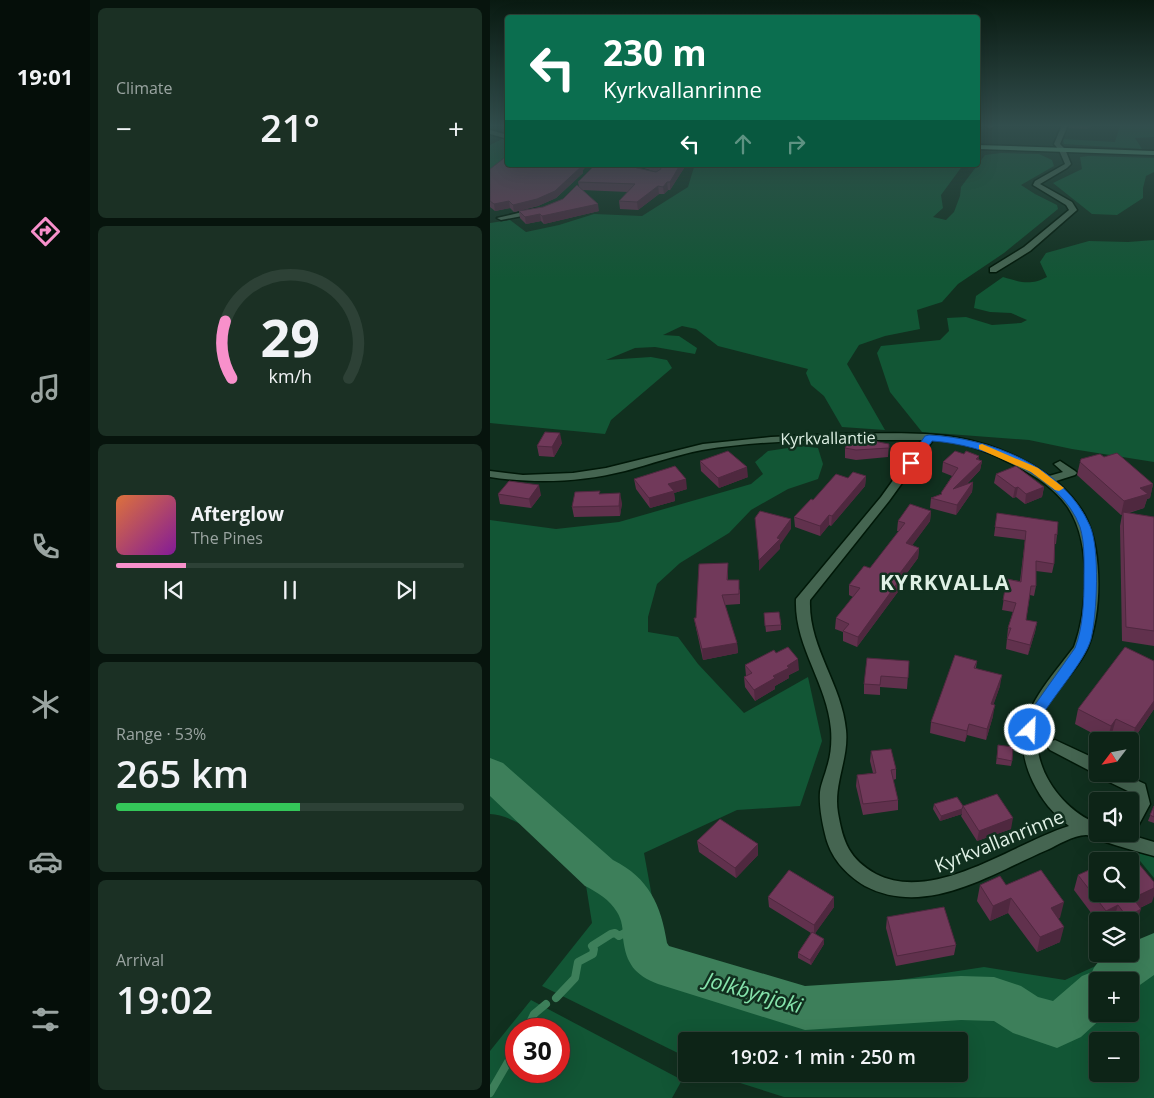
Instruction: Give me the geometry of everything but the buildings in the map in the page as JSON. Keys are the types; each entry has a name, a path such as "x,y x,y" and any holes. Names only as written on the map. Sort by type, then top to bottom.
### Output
{"street":[{"path":"993,270 1027,249 1073,210 1069,204 1036,185 1037,182 1048,176"},
{"path":"500,218 541,210"},
{"name":"Kyrkvallanrinne","path":"929,438 886,499 803,599 802,616 808,639 829,693 838,724 838,759 828,793 839,853 856,871 876,884 887,888 914,892 936,889 957,882 1057,837 1089,830"},
{"name":"Kyrkvallantie","path":"490,474 511,477 568,478 607,472 703,447 778,439 954,439 987,449 1021,463 1048,480 1067,497 1085,527 1090,555 1090,599 1084,639 1080,649 1034,716 1030,730 1032,760 1040,782 1059,807 1089,829"},
{"path":"1048,480 1071,473 1060,464"},
{"path":"1055,746 1089,763"},
{"path":"1126,782 1139,788 1142,804 1139,809"},
{"path":"1139,841 1154,850"}],"green space":[{"path":"691,176 955,176 941,195 943,208 933,217 946,220 954,212 961,187 969,176 1036,176 1021,185 1057,205 1058,209 1004,253 958,284 942,302 917,310 920,329 885,336 859,345 847,364 885,430 842,427 824,396 811,385 806,373 808,369 718,346 696,329 682,326 663,335 679,336 697,348 695,354 655,347 635,348 606,360 651,357 667,360 672,368 611,420 605,434 490,423 490,223 510,220 526,232 559,225 594,214 642,216 688,187"},
{"path":"1067,176 1146,176 1143,198 1117,215 1092,214 1053,183"},
{"path":"1154,240 1154,462 1029,440 922,432 890,392 877,353 881,346 940,340 949,331 947,318 966,317 992,325 1021,323 1027,320 1011,313 990,312 974,308 976,296 1003,277 1020,282 1035,282 1047,277 1040,262 1046,253 1089,241 1128,242"},
{"path":"801,446 818,448 823,464 818,479 788,489 751,510 729,533 680,563 657,584 648,617 648,632 678,637 698,664 744,713 808,677 822,741 800,806 737,810 644,853 661,946 801,995 984,967 1065,980 1104,962 1139,962 1139,946 1154,939 1154,1098 784,1097 737,1082 968,1082 968,1032 678,1032 678,1053 542,986 592,923 584,873 528,828 502,816 490,814 490,520 556,529 619,522 751,484 763,474 755,462 768,451"},
{"path":"1127,845 1154,855 1154,878 1139,860 1139,852 1133,852"},
{"path":"531,1000 565,1018 517,1018"},
{"path":"570,1021 678,1078 678,1082 681,1082 672,1098 490,1098 490,1051 505,1032 505,1083 570,1083"}],"waterway":[{"name":"Jolkbynjoki","path":"490,773 599,873 621,886 636,904 647,950 649,955 658,963 805,1008 961,998 994,999 1005,1002 1029,1017 1057,1025 1065,1021 1089,999"},
{"path":"556,998 575,978 578,962 593,954 594,949 592,946 611,934 615,933 619,936 643,923"},
{"name":"Jolkbynjoki","path":"1121,972 1130,965 1154,953"},
{"path":"532,1018 546,1004"},
{"path":"490,1093 505,1067"}],"slow traffic":[{"path":"982,447 1021,463 1059,488"}],"district":[{"name":"KYRKVALLA","path":"945,582"}],"route":[{"path":"911,463 929,438 954,439 970,443 1034,470 1061,490 1078,511 1088,535 1090,555 1088,619 1084,639 1080,649 1034,716 1030,730"}]}
